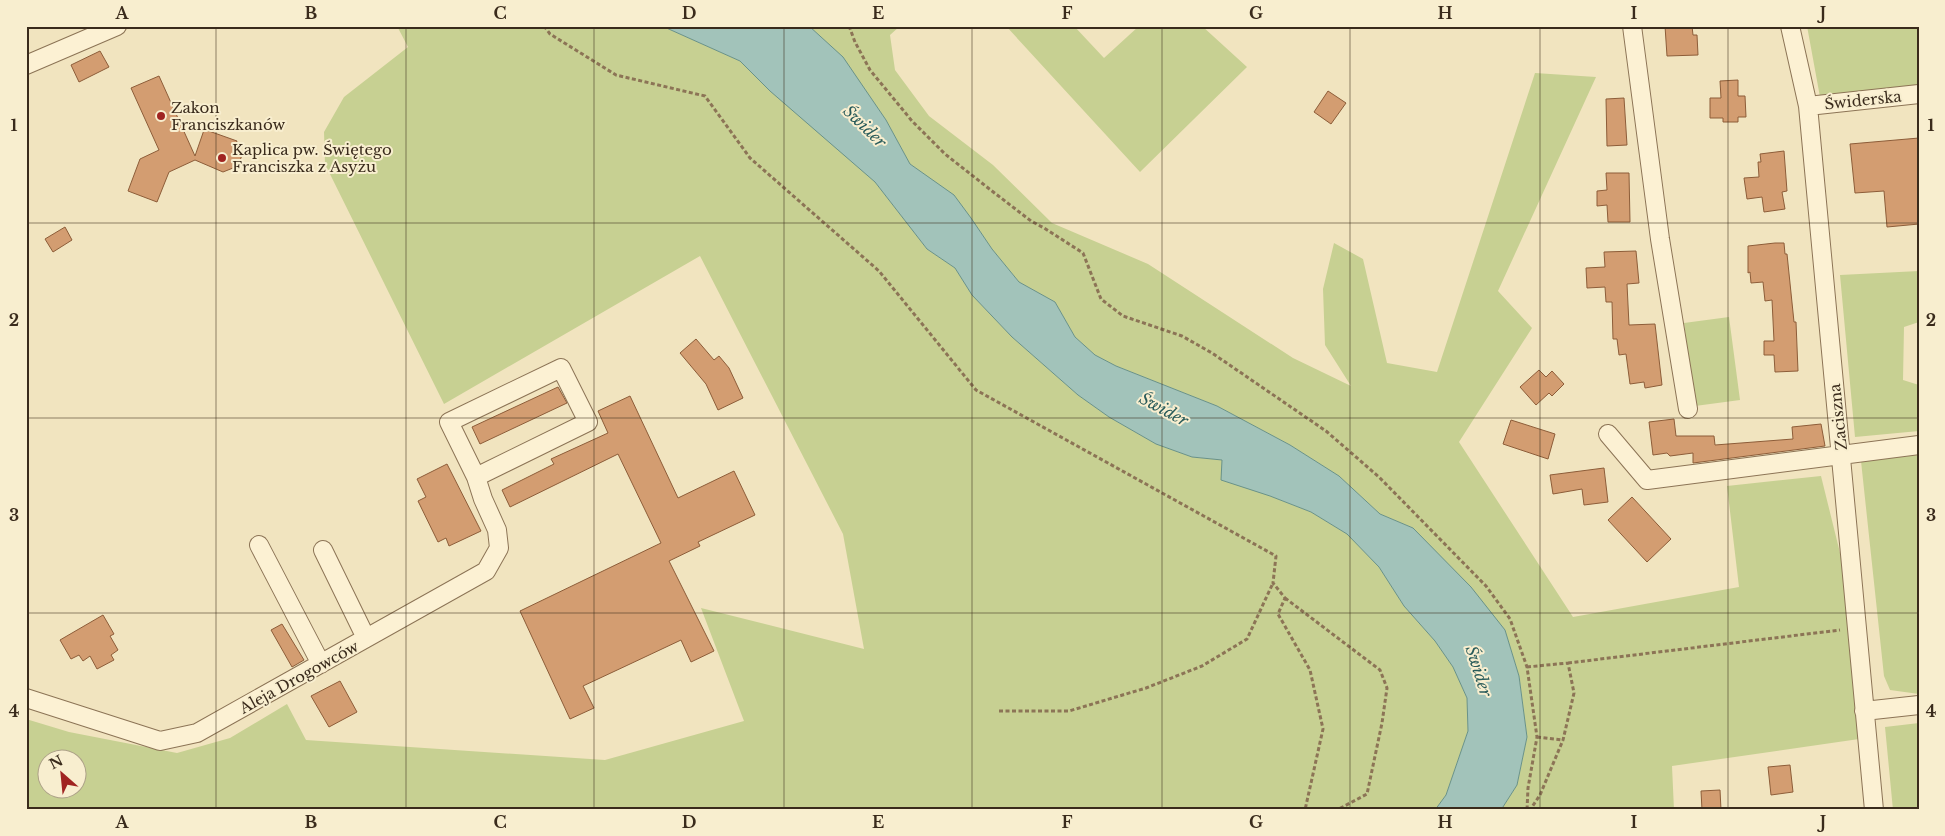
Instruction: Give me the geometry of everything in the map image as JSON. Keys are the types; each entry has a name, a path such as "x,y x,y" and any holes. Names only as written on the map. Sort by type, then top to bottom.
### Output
{"street":[{"path":"26,65 117,26"},
{"path":"1632,26 1660,239 1688,409"},
{"name":"Zaciszna","path":"1790,26 1808,106 1874,810"},
{"name":"Świderska","path":"1808,106 1919,94"},
{"name":"Aleja Drogowców","path":"26,698 160,741 198,733 486,571 499,548 497,530 482,499 476,477 449,422 561,368 588,422 476,477"},
{"path":"1608,434 1647,480 1842,454 1919,446"},
{"path":"259,544 321,664"},
{"path":"323,550 366,638"},
{"path":"1864,711 1919,706"}],"path":[{"path":"544,26 550,34 616,75 705,96 750,158 879,271 976,390 1276,556 1273,583 1247,639 1202,666 1146,688 1069,711 999,711"},
{"path":"850,26 855,42 870,70 912,121 945,154 992,191 1032,221 1083,253 1101,299 1123,316 1182,336 1212,353 1326,432 1379,477 1486,586 1510,619 1527,667 1537,737 1528,788 1529,810"},
{"path":"1273,583 1285,598 1380,670 1387,688 1382,723 1367,794 1337,810"},
{"path":"1285,598 1278,614 1310,670 1323,729 1305,810"},
{"path":"1527,667 1858,628"},
{"path":"1529,810 1540,795 1562,740 1574,693 1568,663"},
{"path":"1537,737 1562,740"}],"green space":[{"path":"397,26 662,26 740,61 875,182 927,249 955,268 972,295 1012,337 1078,395 1109,417 1156,444 1192,457 1222,460 1270,496 1311,512 1347,534 1379,567 1404,606 1435,641 1453,667 1467,698 1468,731 1446,795 1435,810 26,810 26,719 69,732 177,753 230,738 287,704 306,740 605,760 744,721 701,608 864,649 843,534 700,256 444,404 325,164 324,132 344,97 408,47"},
{"path":"809,26 900,26 890,35 895,70 929,116 993,165 1052,223 1148,264 1293,358 1351,386 1325,345 1323,289 1334,243 1363,259 1387,363 1437,372 1535,73 1596,77 1498,291 1532,328 1459,442 1573,617 1739,587 1727,486 1821,476 1843,565 1859,739 1672,766 1674,810 1501,810 1517,785 1527,737 1519,676 1505,630 1413,528 1380,514 1339,476 1290,445 1217,406 1116,366 1095,355 1075,337 1055,302 1019,282 992,249 954,196 910,164 886,120 843,58"},
{"path":"1006,26 1074,26 1104,58 1139,26 1202,26 1247,67 1140,172"},
{"path":"1807,26 1919,26 1919,86 1820,97"},
{"path":"1919,271 1919,322 1904,327 1903,380 1919,385 1919,431 1855,437 1840,275"},
{"path":"1729,317 1740,400 1695,406 1684,323"},
{"path":"1919,455 1919,694 1890,690 1884,676 1861,461"},
{"path":"1919,723 1919,810 1893,810 1885,727"}],"water":[{"name":"Świder","path":"662,26 809,26 843,57 886,120 910,164 954,195 992,249 1019,282 1055,302 1075,337 1095,355 1116,366 1217,406 1290,445 1339,476 1380,514 1413,528 1471,587 1505,630 1519,676 1527,737 1517,785 1501,810 1435,810 1446,795 1468,731 1467,698 1453,667 1435,641 1404,606 1379,567 1347,534 1311,512 1221,480 1222,460 1192,457 1156,444 1109,417 1078,395 1012,337 972,295 955,268 927,249 875,182 770,91 740,61"}],"building":[{"path":"1665,26 1692,26 1693,35 1697,35 1698,55 1667,56"},
{"path":"100,51 109,67 79,82 71,65"},
{"path":"159,76 195,156 204,130 237,141 236,144 242,155 238,166 223,172 195,160 169,172 157,202 128,191 140,159 159,150 131,88"},
{"path":"1738,80 1738,96 1745,96 1746,117 1738,117 1738,122 1723,122 1723,118 1710,118 1710,98 1721,98 1720,81"},
{"path":"1328,91 1346,103 1331,124 1314,112"},
{"path":"1624,98 1627,145 1607,146 1606,99"},
{"path":"1919,138 1919,224 1887,227 1884,191 1855,193 1850,144"},
{"path":"1784,151 1787,191 1782,192 1785,209 1764,212 1762,197 1747,199 1744,178 1759,177 1758,162 1761,162 1760,154"},
{"path":"1606,173 1629,173 1630,222 1608,222 1607,205 1597,206 1597,191 1607,190"},
{"path":"65,227 72,240 53,252 45,239"},
{"path":"1784,243 1785,254 1787,254 1794,322 1796,322 1798,371 1775,372 1774,355 1764,355 1764,341 1774,341 1772,300 1765,301 1763,282 1751,283 1750,272 1748,273 1748,246"},
{"path":"1636,251 1639,283 1627,284 1629,325 1655,324 1662,385 1645,388 1644,382 1630,384 1626,354 1619,355 1617,339 1613,339 1612,302 1606,302 1605,287 1587,288 1586,268 1605,267 1604,252"},
{"path":"696,339 714,360 719,356 729,368 743,398 718,410 706,384 680,353"},
{"path":"1539,370 1546,377 1552,371 1564,384 1552,396 1549,393 1536,405 1520,387"},
{"path":"558,387 567,403 480,444 472,427"},
{"path":"630,396 678,498 734,471 755,515 698,542 700,546 669,561 714,651 691,662 681,640 583,686 594,708 570,719 520,611 661,543 618,454 510,507 502,490 554,464 551,459 608,433 598,411"},
{"path":"1674,419 1676,436 1714,436 1715,445 1793,439 1792,427 1821,424 1825,446 1693,463 1693,453 1670,456 1667,453 1653,455 1649,422"},
{"path":"1511,420 1555,434 1548,459 1503,444"},
{"path":"447,464 481,531 449,546 446,538 438,542 418,501 426,497 417,479"},
{"path":"1604,468 1608,502 1584,505 1582,489 1553,494 1550,475"},
{"path":"1632,497 1671,539 1647,562 1608,520"},
{"path":"103,615 114,634 110,636 118,650 111,655 114,660 97,669 90,656 83,661 79,655 71,659 60,640"},
{"path":"282,624 304,660 292,667 271,630"},
{"path":"340,681 357,712 329,727 311,696"},
{"path":"1790,765 1793,792 1771,795 1768,767"},
{"path":"1720,790 1721,810 1702,810 1701,791"}],"place":[{"name":"Zakon Franciszkanów","path":"161,116"},
{"name":"Kaplica pw. Świętego Franciszka z Asyżu","path":"222,158"}]}
